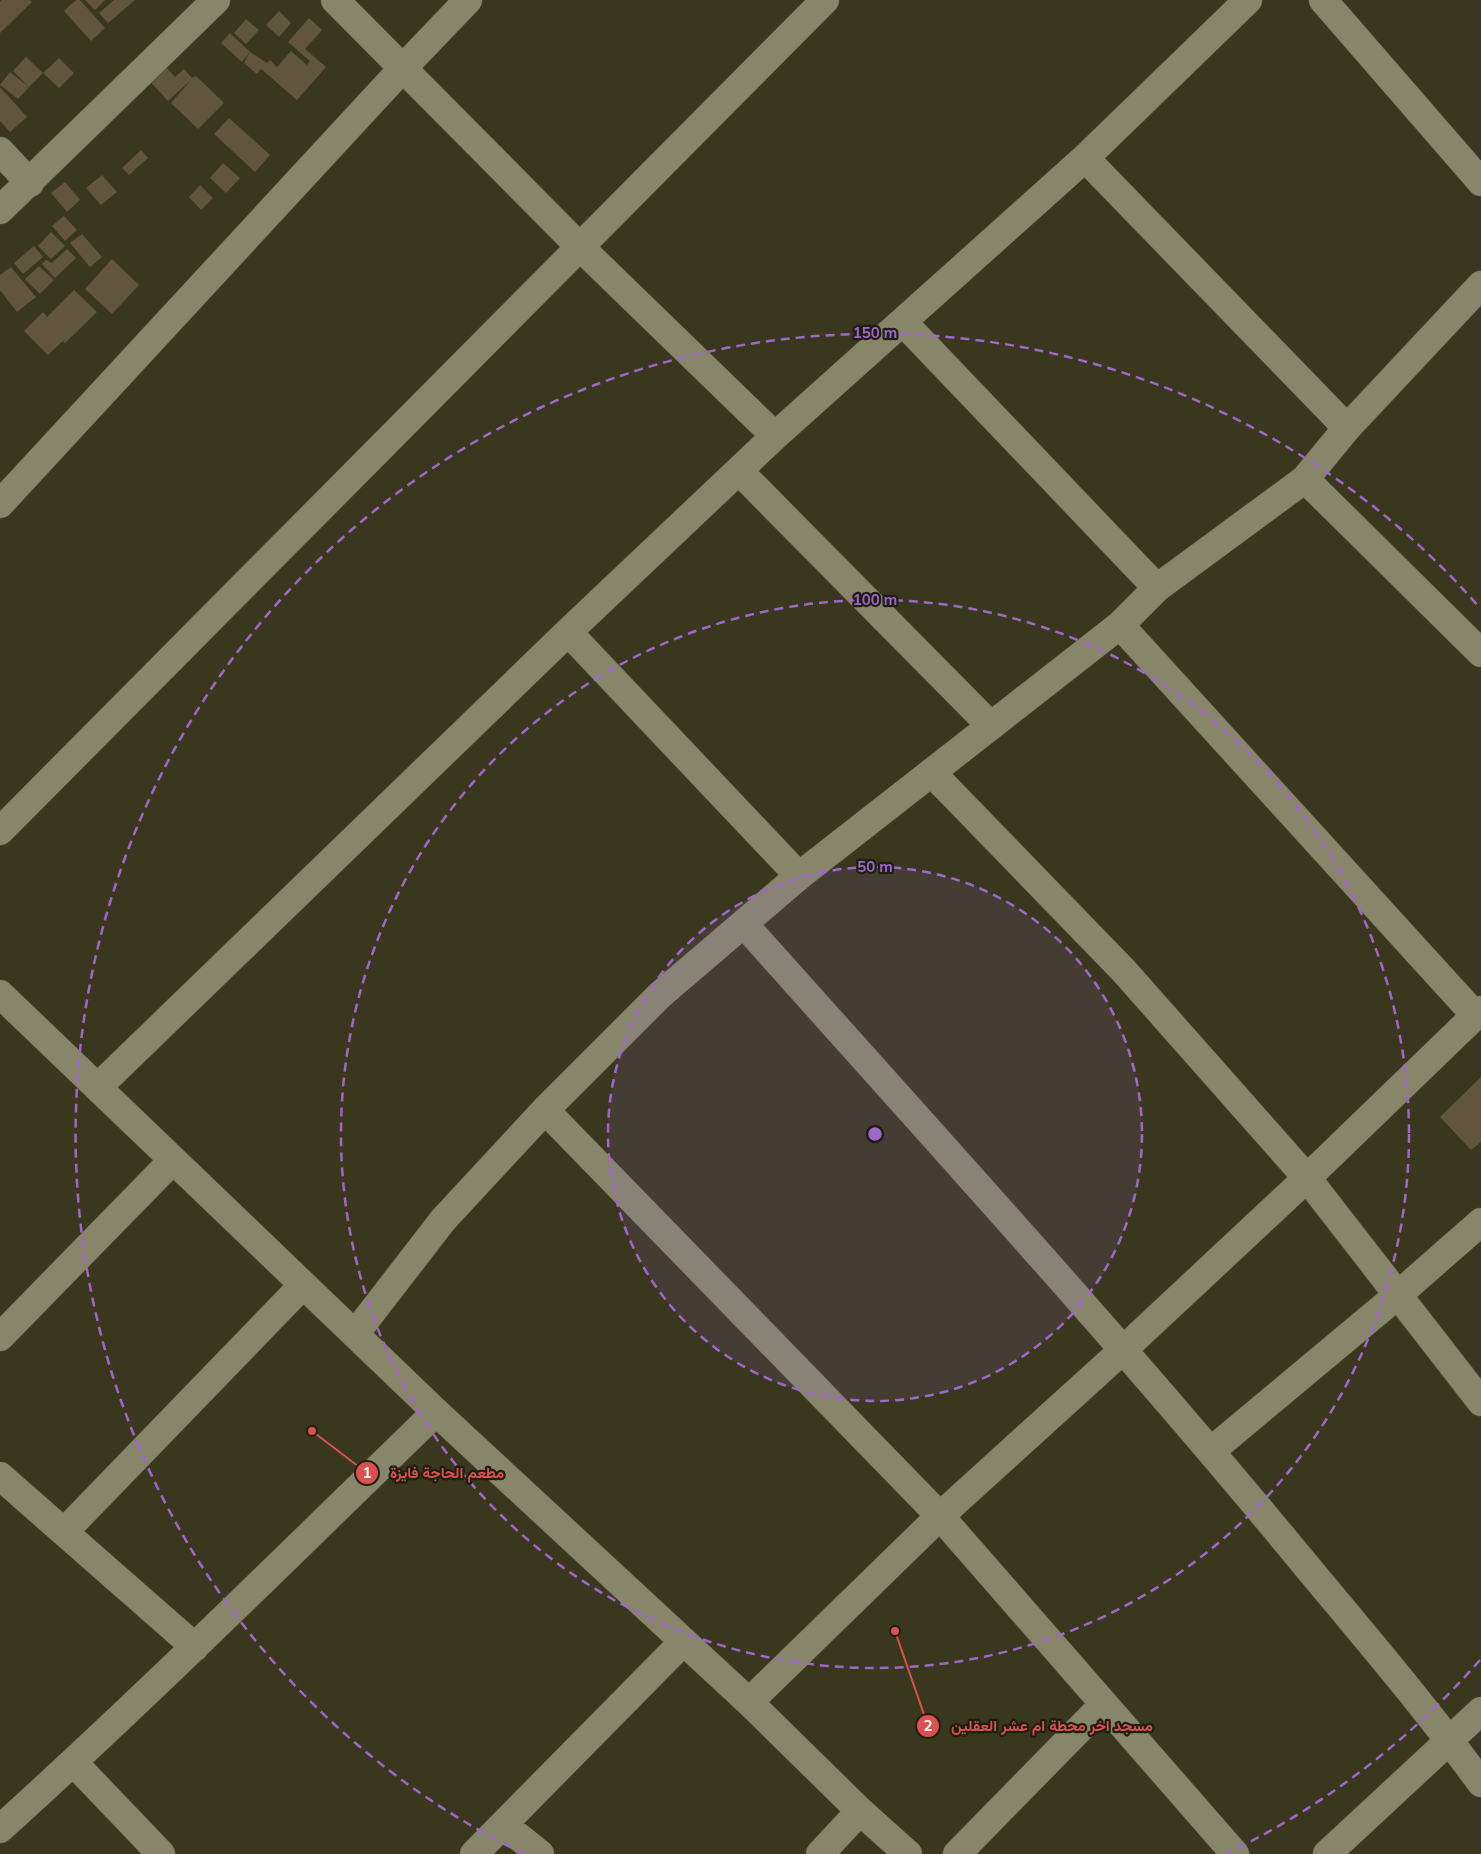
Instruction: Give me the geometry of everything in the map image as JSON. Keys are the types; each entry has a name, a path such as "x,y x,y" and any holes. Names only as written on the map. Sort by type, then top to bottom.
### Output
{"street":[{"path":"0,210 216,0"},
{"path":"335,0 580,247 775,436"},
{"path":"0,504 468,0"},
{"path":"0,831 825,0"},
{"path":"98,1086 568,632 775,436 1085,158 1248,0"},
{"path":"1323,0 1481,182"},
{"path":"0,151 30,182"},
{"path":"1085,158 1347,428"},
{"path":"354,1334 443,1220 545,1110 660,995 799,876 1120,625 1157,588 1305,479 1347,428 1481,285"},
{"path":"902,322 1157,588"},
{"path":"739,471 992,726"},
{"path":"1305,479 1481,653"},
{"path":"748,1702 940,1516 1124,1349 1307,1178 1478,1012 1120,625"},
{"path":"568,632 799,876"},
{"path":"932,772 1124,971 1307,1178 1481,1402"},
{"path":"744,924 1124,1349 1211,1451 1450,1740 1481,1783"},
{"path":"0,994 98,1086 302,1286 908,1854"},
{"path":"545,1110 940,1516 1234,1854"},
{"path":"0,1337 173,1160"},
{"path":"1211,1451 1399,1294 1481,1222"},
{"path":"64,1531 302,1286"},
{"path":"0,1829 74,1762 436,1412"},
{"path":"0,1476 195,1646"},
{"path":"474,1854 683,1642"},
{"path":"957,1854 1103,1705"},
{"path":"1327,1854 1481,1712"},
{"path":"74,1762 161,1854"},
{"path":"820,1854 860,1811"},
{"path":"504,1824 540,1854"}],"building":[{"path":"2,0 30,0 32,2 0,33 0,2"},
{"path":"76,0 80,0 105,28 91,41 64,11"},
{"path":"85,0 105,0 95,10"},
{"path":"114,0 135,0 108,23 99,13"},
{"path":"279,11 291,23 279,37 266,25"},
{"path":"309,18 322,30 305,49 326,67 297,100 261,69 257,74 244,63 250,52 267,63 270,60 277,67 291,51 307,65 310,61 288,42"},
{"path":"246,19 259,30 246,44 234,33"},
{"path":"230,33 250,52 242,62 221,43"},
{"path":"26,57 43,73 29,87 13,71"},
{"path":"59,58 74,73 59,88 43,73"},
{"path":"165,66 175,77 184,69 192,78 196,76 224,103 198,129 171,103 191,80 168,101 149,80"},
{"path":"10,72 29,87 18,99 0,85"},
{"path":"0,87 27,117 10,132 0,121"},
{"path":"229,118 270,155 255,172 214,134"},
{"path":"141,150 148,158 129,175 122,168"},
{"path":"223,163 240,178 226,193 210,178"},
{"path":"102,175 117,192 101,205 86,188"},
{"path":"65,182 80,200 67,212 51,193"},
{"path":"200,185 213,198 201,210 189,197"},
{"path":"64,216 77,230 65,241 52,226"},
{"path":"51,232 65,246 51,259 38,246"},
{"path":"82,234 102,257 90,267 70,243"},
{"path":"34,246 43,257 23,274 14,263"},
{"path":"67,249 76,258 55,278 42,264 46,260 52,263"},
{"path":"112,259 139,285 112,314 85,289"},
{"path":"39,266 54,280 40,294 25,279"},
{"path":"11,267 36,297 17,312 0,290 0,275"},
{"path":"74,290 97,312 65,343 63,341 48,355 24,331 43,312 47,317"},
{"path":"1481,1077 1481,1142 1471,1150 1440,1117"}],"place":[{"name":"مطعم الحاجة فايزة","path":"312,1431"},
{"name":"مسجد اخر محطة ام عشر العقلين","path":"895,1631"}]}
